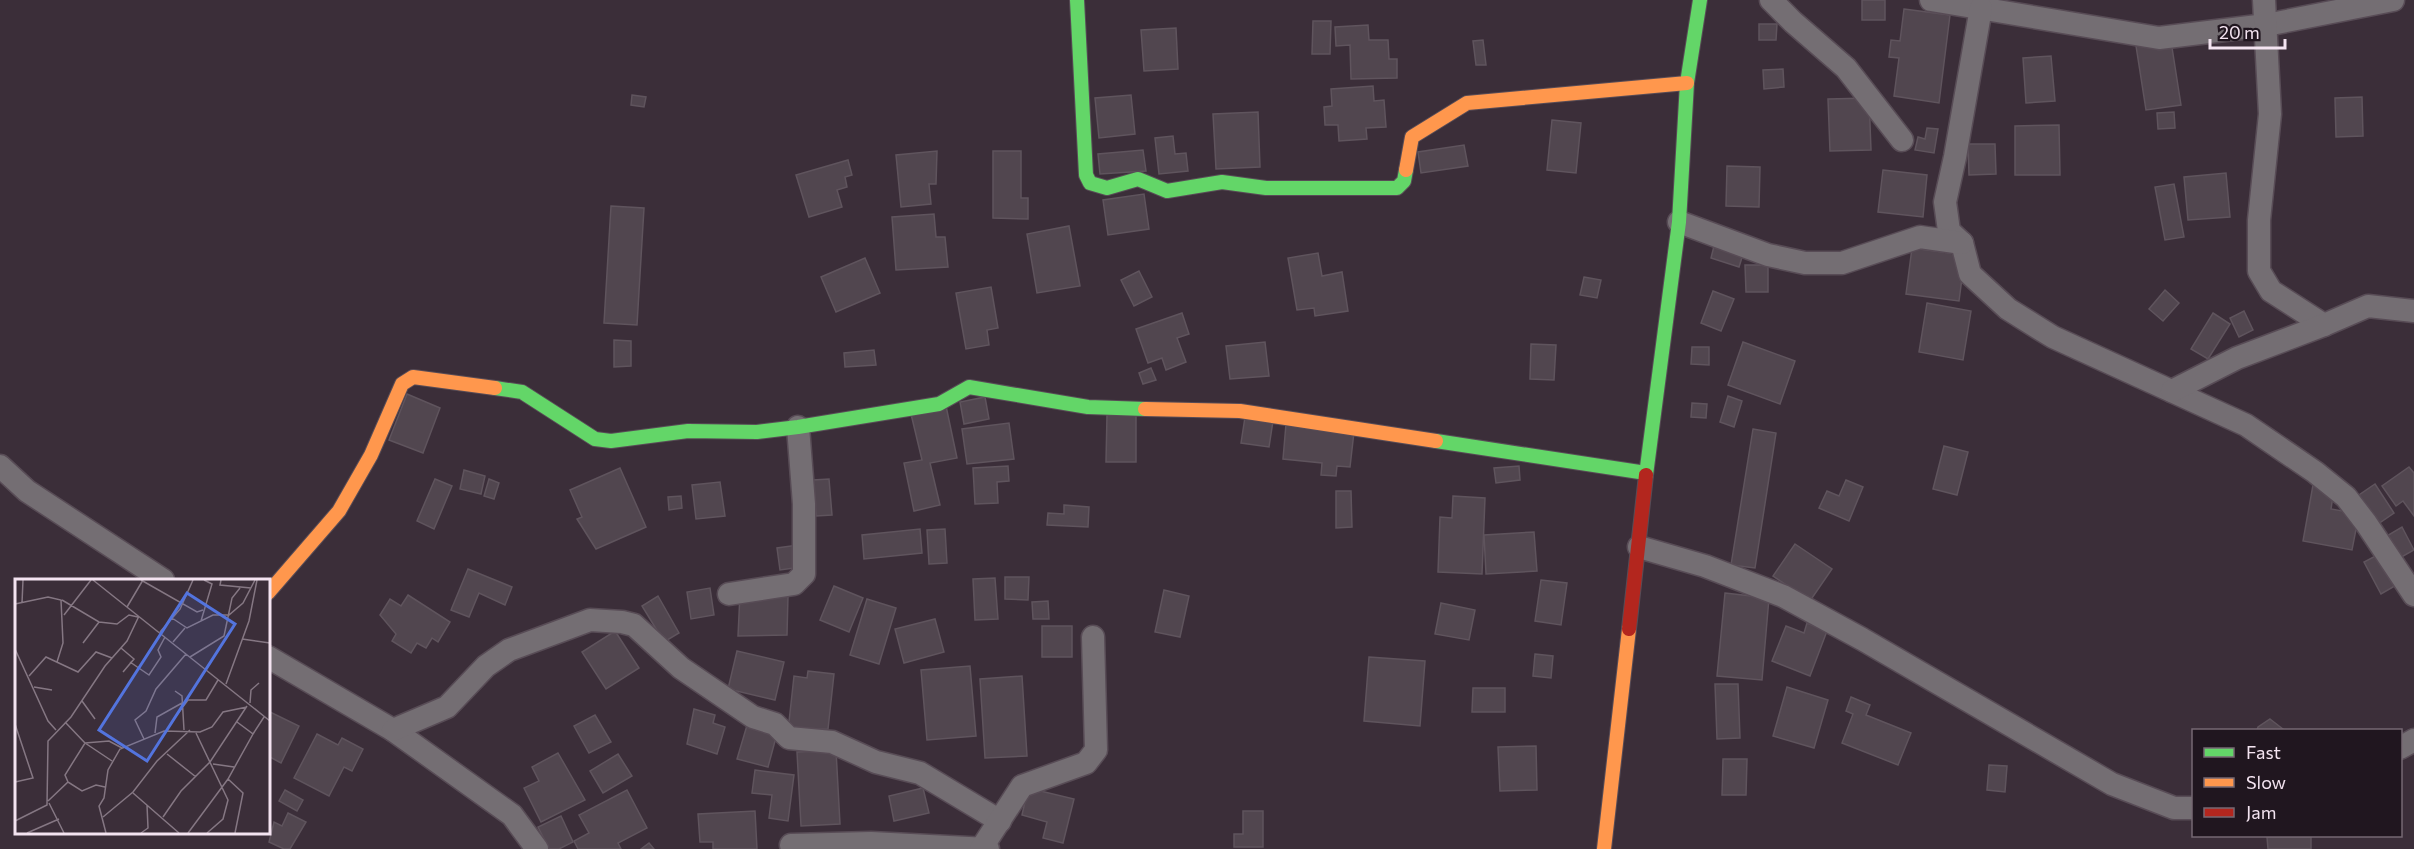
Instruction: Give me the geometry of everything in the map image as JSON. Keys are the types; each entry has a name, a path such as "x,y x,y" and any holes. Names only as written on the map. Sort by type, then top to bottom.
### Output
{"street":[{"path":"1077,0 1086,175 1090,183 1107,188 1138,179 1167,191 1222,182 1266,188 1397,188 1404,181 1412,136 1467,103 1687,83"},
{"path":"1604,849 1646,472 1679,222 1687,83 1700,0"},
{"path":"1771,0 1792,22 1846,68 1902,140"},
{"path":"1931,0 2159,38 2266,25 2393,0"},
{"path":"2264,0 2270,114 2259,220 2259,271 2271,291 2324,325"},
{"path":"1981,8 1945,202 1949,231 1962,243 1970,274 2008,309 2053,337 2246,426 2315,472 2346,497 2414,595"},
{"path":"1679,222 1768,255 1805,263 1842,262 1920,237 1962,243"},
{"path":"2172,391 2237,358 2367,306 2414,311"},
{"path":"270,591 339,510 371,455 402,384 413,377 522,392 595,439 611,441 688,431 757,432 798,427 939,404 969,387 1088,407 1240,411 1646,472"},
{"path":"729,594 794,584 804,574 804,504 798,427"},
{"path":"0,466 27,491 161,579"},
{"path":"1639,547 1706,566 1783,596 1862,639 2112,784 2174,808 2192,808"},
{"path":"393,730 447,707 486,666 509,650 590,620 622,622 634,625 681,668 753,717 775,724 789,738 832,742 876,762 920,773 1000,821"},
{"path":"791,845 871,843 984,849 1022,786 1086,762 1096,750 1092,637"},
{"path":"270,658 393,730 512,815 537,849"}],"building":[{"path":"1862,0 1885,0 1885,20 1862,20"},
{"path":"1904,9 1950,15 1939,103 1894,96 1899,58 1889,57 1891,40 1900,41"},
{"path":"1313,21 1331,21 1330,54 1312,54"},
{"path":"1759,24 1777,24 1776,40 1759,40"},
{"path":"1368,25 1369,40 1388,40 1389,59 1397,59 1397,78 1351,79 1350,45 1336,46 1335,27"},
{"path":"1176,28 1178,69 1144,71 1141,30"},
{"path":"1483,40 1486,65 1476,65 1473,41"},
{"path":"2171,41 2181,105 2146,110 2136,46"},
{"path":"2051,56 2055,101 2026,103 2023,58"},
{"path":"1783,69 1784,87 1764,89 1763,70"},
{"path":"1373,86 1374,101 1384,100 1386,127 1366,128 1367,139 1339,141 1338,125 1325,125 1324,107 1332,106 1331,89"},
{"path":"632,95 646,97 644,107 631,105"},
{"path":"1131,95 1135,134 1099,138 1095,98"},
{"path":"2362,97 2363,136 2336,137 2335,98"},
{"path":"1869,98 1871,150 1830,151 1828,99"},
{"path":"1258,112 1260,167 1216,169 1213,114"},
{"path":"2174,112 2175,128 2158,129 2157,113"},
{"path":"1552,120 1581,123 1576,173 1547,170"},
{"path":"2059,125 2060,175 2015,175 2015,126"},
{"path":"1927,128 1938,129 1934,153 1915,150 1918,137 1925,139"},
{"path":"1173,136 1175,154 1186,153 1188,171 1159,174 1155,138"},
{"path":"1968,144 1995,144 1996,174 1969,175"},
{"path":"1464,145 1468,166 1421,173 1418,152"},
{"path":"1143,150 1146,171 1100,174 1098,154"},
{"path":"937,151 936,184 929,184 931,204 901,207 896,155"},
{"path":"993,151 1021,151 1021,198 1028,198 1028,219 993,218"},
{"path":"848,160 852,175 845,177 847,187 837,190 842,207 809,217 796,175"},
{"path":"1727,166 1760,167 1759,207 1726,206"},
{"path":"1883,170 1927,175 1923,217 1878,212"},
{"path":"2226,173 2230,217 2188,220 2184,177"},
{"path":"2174,184 2184,237 2165,240 2155,187"},
{"path":"1144,194 1149,229 1108,235 1103,200"},
{"path":"611,206 644,208 637,325 604,323"},
{"path":"934,214 936,237 945,237 948,267 896,270 892,217"},
{"path":"1069,226 1080,286 1037,293 1027,234"},
{"path":"1715,242 1744,251 1739,267 1711,258"},
{"path":"1912,248 1965,255 1959,301 1906,294"},
{"path":"1318,253 1322,276 1342,272 1348,311 1315,316 1314,308 1297,310 1288,258"},
{"path":"865,258 880,293 836,312 821,277"},
{"path":"1745,265 1768,265 1768,292 1746,292"},
{"path":"1139,271 1152,297 1134,306 1121,280"},
{"path":"1584,277 1601,280 1597,298 1580,295"},
{"path":"991,287 998,328 987,330 989,345 966,349 956,293"},
{"path":"2165,290 2179,303 2163,321 2149,309"},
{"path":"1713,291 1734,299 1721,331 1701,323"},
{"path":"1927,303 1971,311 1963,360 1919,352"},
{"path":"2244,311 2253,330 2239,337 2230,318"},
{"path":"1182,313 1189,334 1177,338 1186,362 1166,370 1162,358 1148,363 1136,329"},
{"path":"2213,313 2230,324 2208,359 2191,349"},
{"path":"614,340 631,341 631,366 614,367"},
{"path":"1265,342 1269,376 1230,379 1226,346"},
{"path":"1743,342 1795,361 1780,404 1728,385"},
{"path":"1531,344 1556,345 1554,380 1530,379"},
{"path":"1692,347 1709,347 1709,365 1691,364"},
{"path":"874,350 876,365 845,367 844,353"},
{"path":"1151,368 1156,380 1143,384 1139,373"},
{"path":"407,394 440,408 423,453 389,440"},
{"path":"1728,396 1742,401 1734,427 1720,422"},
{"path":"985,397 989,419 964,424 960,402"},
{"path":"1692,403 1707,404 1706,418 1691,417"},
{"path":"946,406 957,458 930,463 940,505 914,511 904,463 922,460 911,414"},
{"path":"1107,415 1136,415 1136,462 1106,462"},
{"path":"1245,417 1273,421 1269,447 1241,443"},
{"path":"1009,423 1014,459 967,464 962,429"},
{"path":"1286,424 1354,432 1350,467 1337,466 1336,476 1321,475 1322,463 1283,459"},
{"path":"1753,429 1776,433 1755,568 1731,565"},
{"path":"1944,446 1968,452 1957,495 1933,489"},
{"path":"1008,466 1009,481 997,482 998,503 975,504 973,468"},
{"path":"1519,466 1520,480 1496,483 1494,468"},
{"path":"2409,467 2414,473 2414,516 2403,501 2396,506 2382,486"},
{"path":"620,468 646,527 596,549 577,519 582,517 570,490"},
{"path":"464,470 485,476 481,494 460,489"},
{"path":"435,479 452,486 434,529 417,521"},
{"path":"489,479 499,483 494,499 484,496"},
{"path":"829,479 832,515 816,516 813,480"},
{"path":"1846,480 1863,487 1849,521 1819,508 1827,491 1839,496"},
{"path":"720,482 725,516 696,519 692,485"},
{"path":"2375,484 2394,513 2378,524 2359,495"},
{"path":"2313,485 2334,489 2331,509 2359,514 2352,550 2303,541"},
{"path":"1336,491 1351,491 1352,527 1336,528"},
{"path":"681,496 682,508 669,510 668,497"},
{"path":"1453,496 1485,498 1482,574 1438,572 1440,517 1452,518"},
{"path":"1064,505 1089,507 1088,527 1047,525 1048,513 1064,514"},
{"path":"2402,527 2414,550 2398,559 2385,537"},
{"path":"920,529 922,553 864,559 862,535"},
{"path":"945,529 947,563 929,564 927,530"},
{"path":"1534,532 1537,571 1486,574 1484,535"},
{"path":"1795,544 1832,569 1810,601 1773,576"},
{"path":"798,545 801,567 780,570 777,548"},
{"path":"2383,552 2400,583 2381,594 2364,562"},
{"path":"468,569 512,587 505,605 479,593 469,617 451,610"},
{"path":"1005,577 1029,577 1028,600 1005,599"},
{"path":"995,578 998,619 975,620 973,579"},
{"path":"1541,580 1567,583 1561,625 1535,621"},
{"path":"834,586 863,598 849,632 820,620"},
{"path":"710,588 714,615 691,619 687,592"},
{"path":"1164,590 1189,596 1180,637 1155,632"},
{"path":"1725,593 1769,598 1762,680 1717,676"},
{"path":"740,594 788,596 787,635 738,636"},
{"path":"408,595 450,622 438,642 432,638 426,648 417,643 411,653 392,641 396,634 380,615 390,599 401,606"},
{"path":"658,596 679,633 664,642 642,606"},
{"path":"867,599 896,608 879,664 850,655"},
{"path":"1048,601 1049,619 1033,619 1032,602"},
{"path":"1441,603 1475,610 1469,640 1435,634"},
{"path":"935,619 944,652 904,663 895,629"},
{"path":"1807,623 1827,631 1810,676 1772,661 1786,626 1804,633"},
{"path":"1042,626 1072,626 1072,657 1042,657"},
{"path":"615,631 639,668 606,689 582,652"},
{"path":"737,651 784,662 775,700 728,689"},
{"path":"1535,654 1553,656 1551,678 1533,676"},
{"path":"1369,657 1425,661 1420,726 1364,721"},
{"path":"970,666 976,736 927,740 921,670"},
{"path":"808,671 834,674 828,729 788,731 794,676 807,678"},
{"path":"1022,676 1027,756 985,758 980,679"},
{"path":"1715,684 1738,684 1740,738 1717,739"},
{"path":"1787,687 1828,700 1814,748 1773,736"},
{"path":"1473,688 1505,688 1505,712 1472,712"},
{"path":"1851,697 1870,705 1866,715 1911,733 1898,765 1842,743 1853,714 1846,711"},
{"path":"694,709 715,715 713,723 725,727 717,754 687,744"},
{"path":"270,712 299,726 281,763 270,757"},
{"path":"595,715 611,742 589,753 574,726"},
{"path":"2270,719 2283,729 2257,729"},
{"path":"748,722 778,730 768,767 737,759"},
{"path":"317,734 338,745 342,738 363,749 352,771 344,767 329,796 294,778"},
{"path":"1536,746 1537,790 1500,791 1498,747"},
{"path":"836,750 840,824 801,826 797,752"},
{"path":"558,753 585,800 541,822 524,788 539,781 532,767"},
{"path":"618,754 632,776 603,793 590,771"},
{"path":"1723,759 1747,759 1746,795 1722,795"},
{"path":"1989,765 2007,766 2005,792 1987,790"},
{"path":"755,770 794,775 788,821 769,818 772,795 752,793"},
{"path":"923,788 929,813 894,821 889,796"},
{"path":"1028,788 1074,799 1063,843 1043,838 1047,822 1022,815"},
{"path":"285,790 303,800 297,811 279,801"},
{"path":"627,790 647,828 618,843 621,849 578,849 574,841 589,833 579,815"},
{"path":"755,811 757,849 713,849 713,842 700,842 698,814"},
{"path":"1243,811 1263,811 1263,847 1234,847 1234,834 1243,834"},
{"path":"288,813 306,822 290,849 284,849 269,842 274,822 282,826"},
{"path":"561,816 573,842 559,849 549,849 538,827"},
{"path":"2267,837 2311,837 2311,849 2268,849"},
{"path":"649,843 654,849 641,849"}],"traffic: fast":[{"path":"1077,0 1086,175 1090,183 1107,188 1138,179 1167,191 1222,182 1266,188 1397,188 1404,181 1406,170"},
{"path":"1646,475 1679,222 1687,83 1700,0"},
{"path":"495,388 522,392 595,439 611,441 688,431 757,432 798,427 939,404 969,387 1088,407 1145,409"},
{"path":"1436,441 1646,473"}],"traffic: slow":[{"path":"1406,170 1412,137 1467,103 1687,83"},
{"path":"270,591 339,511 371,455 402,384 413,377 495,388"},
{"path":"1145,409 1240,411 1436,441"},
{"path":"1604,849 1629,629"}],"traffic: jam":[{"path":"1629,629 1646,475"}]}
